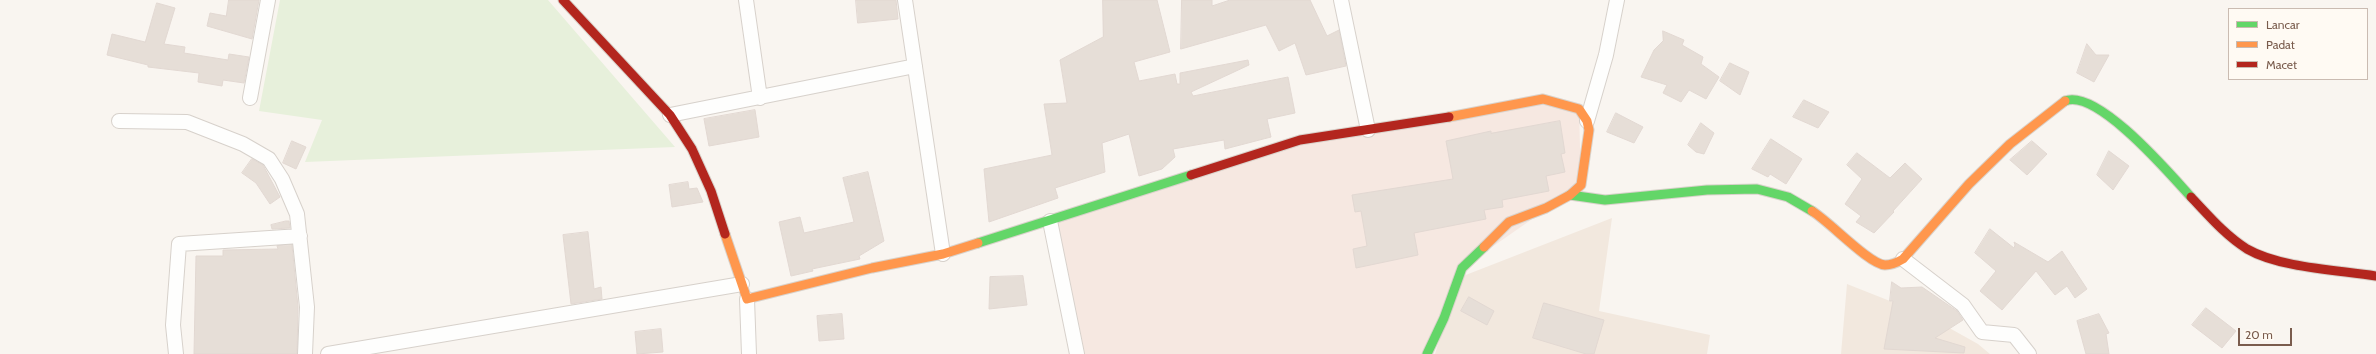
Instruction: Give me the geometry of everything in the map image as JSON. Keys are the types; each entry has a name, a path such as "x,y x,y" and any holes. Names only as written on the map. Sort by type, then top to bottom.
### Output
{"street":[{"path":"250,98 268,0"},
{"path":"563,0 670,115 692,150 711,191 747,300 749,354"},
{"path":"746,0 760,98"},
{"path":"905,0 943,254"},
{"path":"1341,0 1368,130"},
{"path":"1427,354 1444,318 1462,268 1509,222 1546,208 1570,195 1581,185 1586,162 1589,130 1588,121 1606,55 1617,0"},
{"path":"670,115 915,66"},
{"path":"1570,195 1605,200 1707,190 1757,189 1788,197 1826,220 1873,261 1884,265 1893,264 1903,259 1969,184 2010,144 2062,102 2072,98 2088,102 2136,137 2222,230 2248,249 2277,261 2376,276"},
{"path":"747,300 872,268 943,254 1300,140 1481,112 1543,99 1578,109 1588,121"},
{"path":"118,121 187,122 259,152 269,159 282,179 297,214 308,307 305,354"},
{"path":"1050,221 1077,354"},
{"path":"176,354 174,325 179,244 300,236"},
{"path":"1903,259 1963,305 1982,332 2014,335 2029,354"},
{"path":"328,354 742,284"}],"shaded area":[{"path":"1543,99 1579,109 1581,185 1462,268 1426,354 1077,354 1050,221 1300,140"},
{"path":"1612,218 1599,311 1710,335 1707,354 1435,354 1458,278"},
{"path":"1847,284 1890,301 1910,306 1978,344 1990,354 1841,354"}],"green space":[{"path":"280,0 548,0 675,147 305,162 322,120 259,111"}],"building":[{"path":"229,0 259,0 252,39 207,26 210,13 226,16"},
{"path":"856,0 896,0 898,19 858,23"},
{"path":"1103,0 1157,0 1170,52 1134,62 1139,81 1175,74 1177,84 1180,84 1180,73 1248,60 1249,65 1191,92 1193,96 1288,77 1295,113 1267,119 1271,137 1225,149 1224,140 1173,149 1175,157 1162,169 1139,176 1129,134 1102,143 1105,172 1055,188 1058,198 989,222 984,169 1052,155 1044,104 1067,103 1060,60 1103,37"},
{"path":"1182,0 1212,0 1212,6 1230,0 1310,0 1327,36 1339,30 1346,66 1306,75 1295,43 1279,51 1266,25 1181,49"},
{"path":"157,3 175,8 164,44 185,47 184,53 228,60 229,54 249,57 244,83 223,80 222,86 198,82 199,73 148,67 148,65 107,55 112,34 145,42"},
{"path":"1663,31 1684,40 1682,45 1703,57 1701,64 1719,77 1706,99 1689,90 1681,102 1663,93 1667,85 1641,77 1654,50 1663,41"},
{"path":"2087,44 2096,55 2109,55 2094,82 2077,73"},
{"path":"1730,63 1749,72 1740,95 1720,81"},
{"path":"1804,100 1829,112 1818,128 1793,117"},
{"path":"755,110 759,137 709,146 704,119"},
{"path":"1616,113 1643,127 1634,143 1607,132"},
{"path":"1560,121 1565,153 1561,154 1565,172 1546,176 1549,191 1502,200 1503,207 1484,210 1486,219 1414,233 1418,255 1356,268 1353,249 1367,246 1361,211 1355,212 1352,195 1453,179 1446,141 1491,131 1491,133"},
{"path":"1701,123 1714,133 1704,154 1696,152 1688,145"},
{"path":"1771,139 1802,159 1786,184 1770,174 1768,177 1752,169"},
{"path":"292,141 306,147 296,169 283,163"},
{"path":"2032,141 2047,154 2027,175 2010,160"},
{"path":"2109,151 2129,166 2113,190 2097,175"},
{"path":"1857,153 1890,178 1905,163 1922,179 1874,233 1856,222 1861,216 1845,204 1862,179 1847,165"},
{"path":"252,159 263,165 280,197 270,204 256,183 242,173"},
{"path":"868,172 884,241 859,256 860,259 812,269 813,271 791,276 779,222 800,217 804,233 854,222 843,178"},
{"path":"688,182 689,189 697,188 703,202 672,207 669,185"},
{"path":"289,221 290,228 272,229 271,225"},
{"path":"1990,229 2014,248 2014,242 2048,262 2062,251 2087,289 2075,298 2067,286 2055,295 2036,271 2002,310 1980,291 1996,271 1975,253"},
{"path":"588,232 594,289 601,287 602,299 571,304 563,235"},
{"path":"292,245 298,307 297,354 194,354 196,256 223,256 223,250 278,249 277,246"},
{"path":"1023,276 1027,305 989,309 990,277"},
{"path":"1892,282 1901,288 1922,287 1957,311 1963,320 1935,338 1965,347 1964,353 1884,349 1893,301 1890,301"},
{"path":"1469,297 1494,311 1487,325 1461,311"},
{"path":"1544,303 1604,320 1594,354 1586,354 1533,338"},
{"path":"2206,308 2236,331 2222,348 2192,325"},
{"path":"842,314 844,339 819,341 817,316"},
{"path":"2099,314 2109,333 2106,334 2109,354 2086,354 2077,321"},
{"path":"661,329 663,352 637,354 635,332"}],"traffic: fast":[{"path":"2065,101 2079,100 2095,107 2113,120 2150,153 2191,197"},
{"path":"978,243 1191,175"},
{"path":"1570,195 1605,200 1707,190 1757,189 1788,197 1812,211"},
{"path":"1427,354 1444,318 1462,268 1484,247"}],"traffic: slow":[{"path":"1449,117 1543,99 1579,109 1587,121 1589,130 1581,185 1570,195 1546,208 1509,222 1484,247"},
{"path":"1812,211 1820,216 1869,258 1885,265 1897,262 1903,259 1969,184 2010,144 2065,101"},
{"path":"725,234 747,299 872,268 943,254 978,243"}],"traffic: jam":[{"path":"563,0 670,115 692,149 711,191 725,234"},
{"path":"1191,175 1300,140 1449,117"},
{"path":"2191,197 2239,244 2260,255 2292,264 2376,276"}]}
